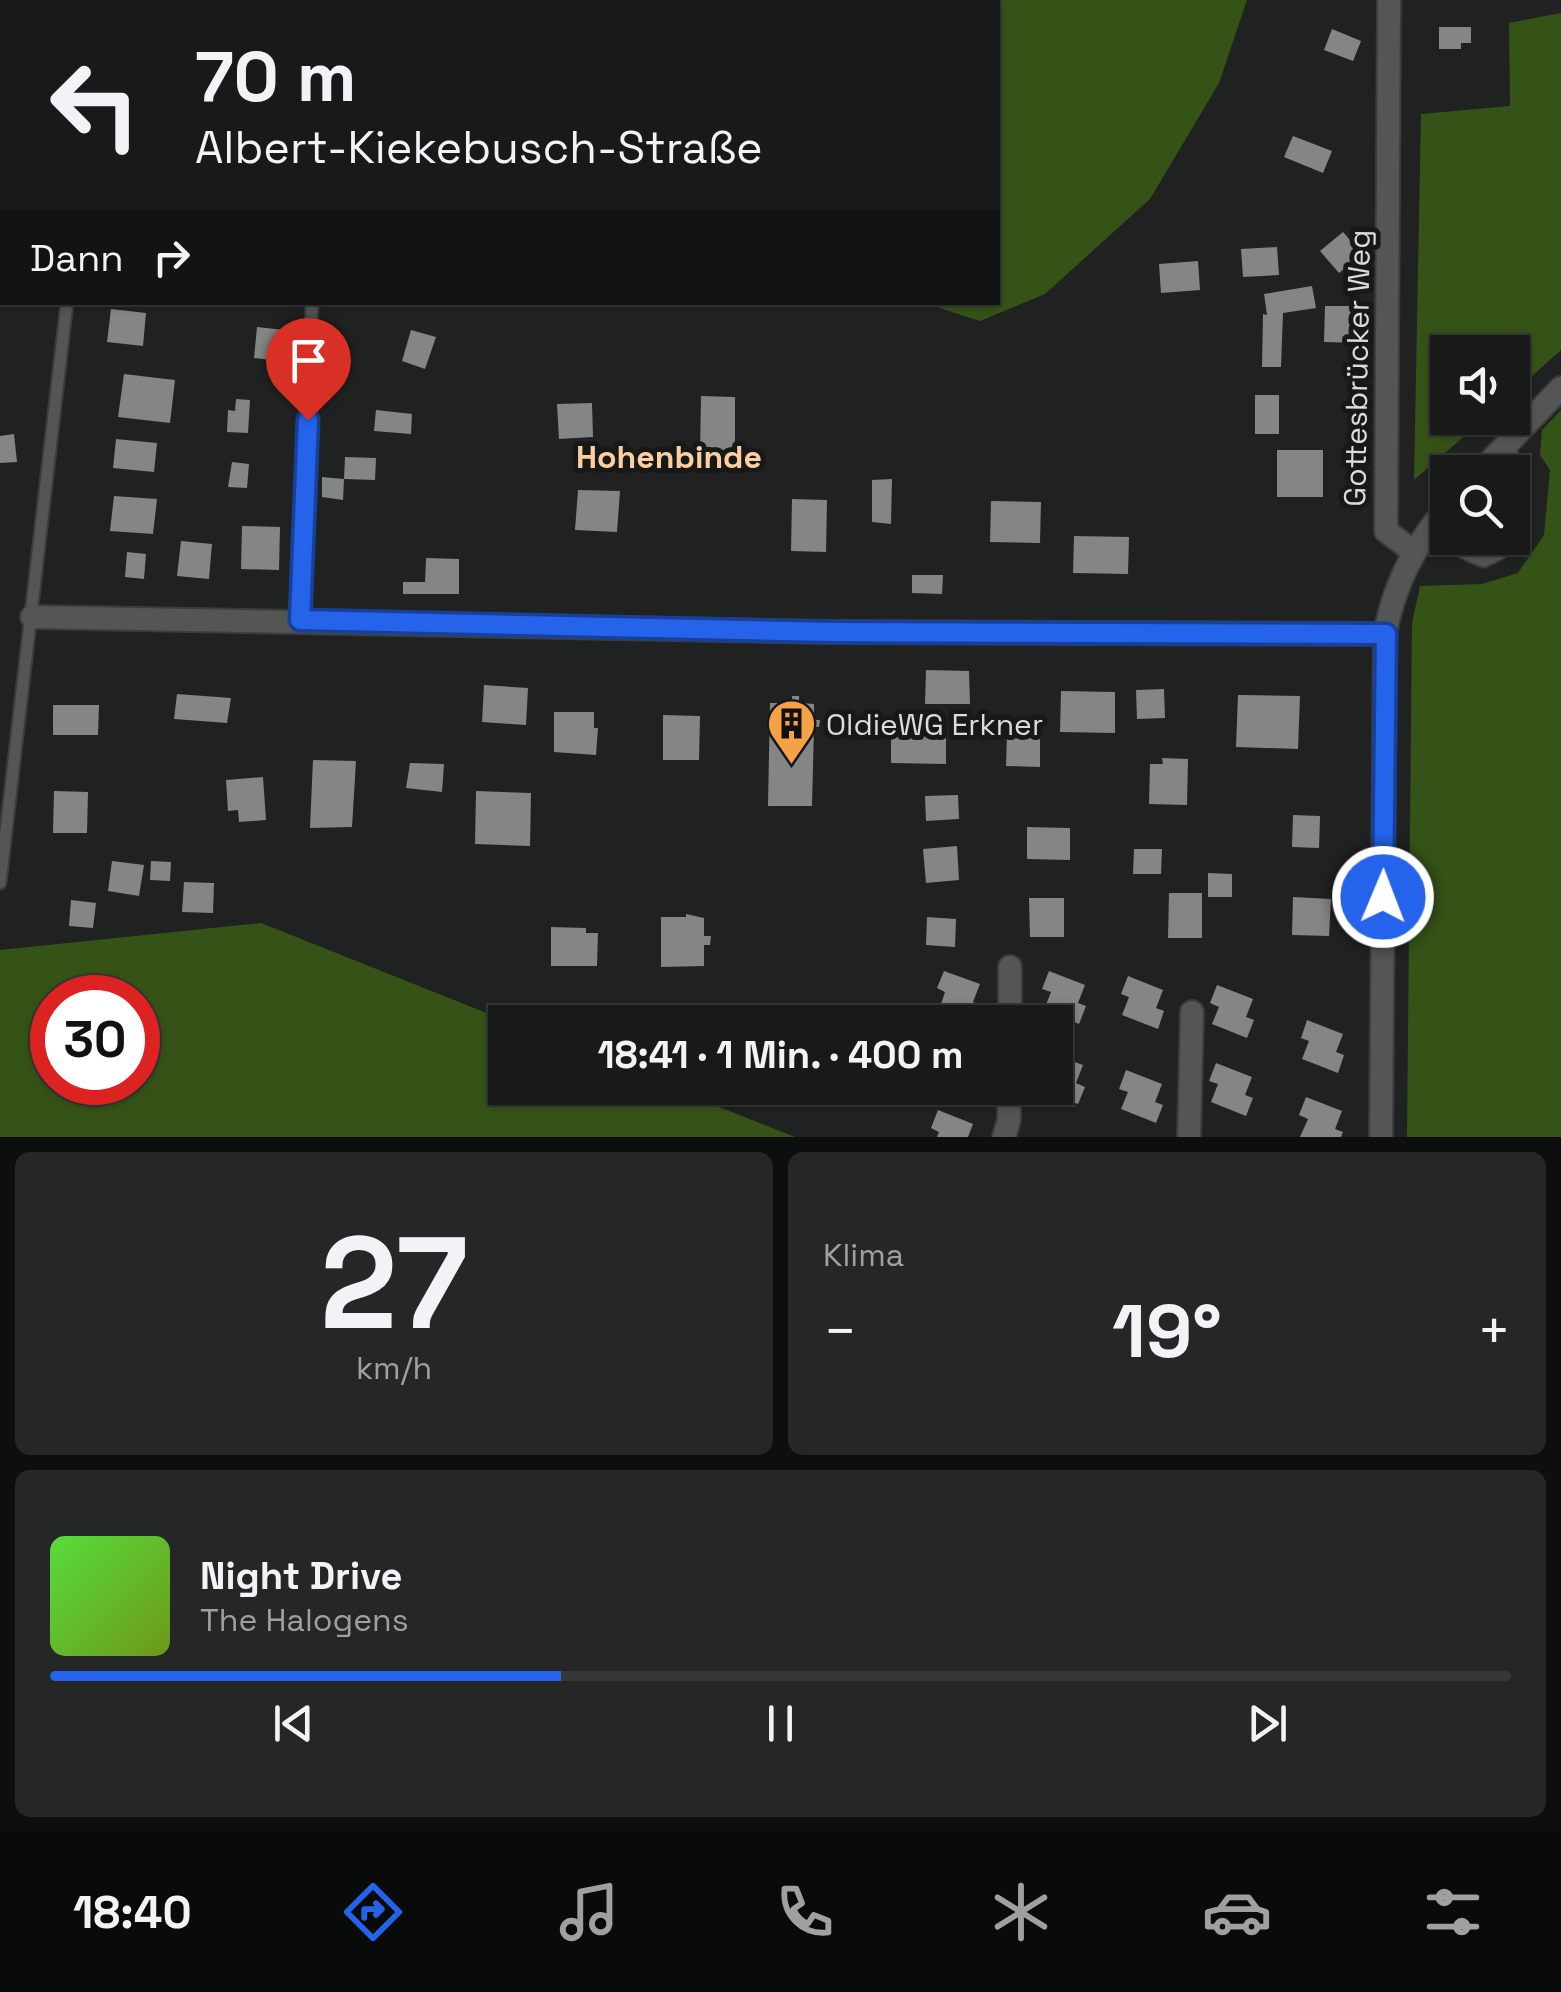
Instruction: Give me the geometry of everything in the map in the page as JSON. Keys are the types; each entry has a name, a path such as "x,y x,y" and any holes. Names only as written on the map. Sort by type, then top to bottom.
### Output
{"street":[{"name":"Gottesbrücker Weg","path":"1389,0 1386,531 1414,552"},
{"path":"1496,455 1561,388"},
{"path":"1381,1137 1386,634 1391,606 1414,552 1430,530"},
{"path":"32,617 833,632 1386,634"},
{"path":"1010,967 1010,1005"},
{"path":"1189,1137 1192,1012"},
{"path":"1004,1137 1009,1105"}],"lane":[{"path":"0,882 67,305"},
{"path":"300,620 312,305"},
{"path":"1509,442 1512,455"},
{"path":"1466,555 1484,561 1496,555"}],"green space":[{"path":"1000,0 1247,0 1219,83 1150,199 1045,294 980,321 930,305 1000,305"},
{"path":"1561,13 1561,350 1530,378 1530,335 1430,335 1430,435 1466,435 1443,455 1430,455 1430,466 1414,480 1421,114 1510,106 1509,23"},
{"path":"1561,410 1561,1137 1407,1137 1412,623 1420,586 1482,584 1518,573 1544,535 1550,470 1540,455 1542,430"},
{"path":"261,923 488,1014 488,1105 714,1105 795,1137 0,1137 0,950"}],"building":[{"path":"1439,27 1471,27 1471,43 1461,43 1461,49 1439,49"},
{"path":"1332,29 1361,41 1353,61 1324,50"},
{"path":"1293,136 1332,151 1323,173 1284,157"},
{"path":"1343,232 1362,254 1339,273 1320,251"},
{"path":"1277,247 1279,275 1243,277 1241,249"},
{"path":"1198,261 1200,290 1161,293 1159,264"},
{"path":"1312,286 1316,308 1283,313 1281,367 1262,367 1263,314 1267,315 1264,294"},
{"path":"1325,306 1362,306 1361,343 1324,342"},
{"path":"111,309 146,313 143,346 107,342"},
{"path":"257,327 284,330 280,361 254,358"},
{"path":"411,330 436,337 425,369 402,361"},
{"path":"124,374 175,380 170,423 118,417"},
{"path":"1255,395 1279,395 1279,434 1255,434"},
{"path":"701,396 735,397 735,454 700,454"},
{"path":"236,399 250,400 248,433 227,432 228,410 235,411"},
{"path":"592,403 593,437 559,439 557,404"},
{"path":"376,410 412,414 411,434 374,431"},
{"path":"14,434 17,462 0,463 0,436"},
{"path":"116,439 157,443 154,472 113,468"},
{"path":"1277,450 1323,450 1323,497 1277,497"},
{"path":"345,457 376,458 375,480 344,479"},
{"path":"232,462 249,464 247,488 228,487"},
{"path":"322,477 344,479 343,500 322,497"},
{"path":"892,479 891,524 872,522 872,480"},
{"path":"578,490 620,491 617,532 575,530"},
{"path":"114,496 157,499 153,534 110,531"},
{"path":"792,499 827,500 826,552 791,551"},
{"path":"991,501 1041,502 1040,543 990,542"},
{"path":"242,526 280,527 279,570 241,569"},
{"path":"1074,536 1129,537 1128,574 1073,573"},
{"path":"181,541 212,544 209,579 177,576"},
{"path":"127,552 146,554 144,579 125,577"},
{"path":"426,558 459,559 459,594 403,594 403,582 425,582"},
{"path":"912,575 943,575 942,594 912,593"},
{"path":"926,670 969,671 970,704 925,704"},
{"path":"484,685 528,688 526,725 482,722"},
{"path":"1164,689 1165,718 1137,719 1136,690"},
{"path":"1061,691 1115,692 1115,733 1060,732"},
{"path":"177,694 231,698 227,723 174,719"},
{"path":"1238,695 1300,696 1298,749 1236,747"},
{"name":"OldieWG Erkner","path":"792,696 799,696 799,703 814,704 814,720 820,720 819,727 814,727 812,806 768,806 770,703 792,703"},
{"path":"53,705 99,705 98,735 53,735"},
{"path":"554,712 594,712 594,728 598,728 596,755 554,752"},
{"path":"663,715 700,716 699,760 663,760"},
{"path":"891,729 946,729 946,764 891,763"},
{"path":"1007,735 1040,735 1040,767 1006,766"},
{"path":"1162,758 1188,759 1187,805 1149,804 1150,764 1163,764"},
{"path":"313,760 356,761 352,827 310,828"},
{"path":"410,763 444,764 442,792 406,788"},
{"path":"263,777 266,820 239,822 238,810 228,811 226,780"},
{"path":"54,791 88,792 87,833 53,833"},
{"path":"476,791 531,793 530,846 475,844"},
{"path":"958,795 959,819 926,821 925,796"},
{"path":"1293,815 1320,816 1319,848 1292,847"},
{"path":"1027,827 1070,828 1070,860 1027,859"},
{"path":"957,846 959,880 926,883 923,849"},
{"path":"1134,849 1162,849 1161,874 1133,874"},
{"path":"112,861 144,865 139,896 108,891"},
{"path":"151,861 171,862 170,881 150,880"},
{"path":"1208,873 1232,874 1232,897 1208,897"},
{"path":"184,882 214,883 213,913 182,912"},
{"path":"1169,893 1202,893 1202,938 1168,938"},
{"path":"1293,897 1331,899 1329,936 1292,935"},
{"path":"1029,898 1064,898 1064,937 1030,937"},
{"path":"71,900 96,903 93,928 69,926"},
{"path":"686,914 704,918 704,936 711,936 710,945 704,945 704,966 661,967 661,917"},
{"path":"927,917 956,919 955,947 926,945"},
{"path":"551,927 586,928 586,933 598,933 597,966 551,966"},
{"path":"944,971 980,984 973,1002 979,1005 941,1005 945,992 937,988"},
{"path":"1049,971 1085,985 1078,1003 1086,1006 1079,1024 1073,1022 1073,1005 1046,1005 1051,992 1042,989"},
{"path":"1128,976 1163,990 1156,1008 1164,1011 1158,1029 1122,1015 1129,997 1121,994"},
{"path":"1217,985 1253,999 1246,1017 1254,1020 1247,1038 1212,1024 1219,1007 1210,1003"},
{"path":"1307,1020 1343,1034 1336,1052 1344,1055 1338,1073 1302,1059 1309,1041 1301,1038"},
{"path":"1073,1061 1083,1065 1076,1083 1085,1087 1078,1104 1073,1102"},
{"path":"1216,1063 1252,1077 1245,1095 1253,1098 1246,1116 1211,1102 1218,1084 1209,1081"},
{"path":"1126,1070 1162,1084 1155,1102 1163,1105 1156,1123 1121,1109 1128,1092 1119,1089"},
{"path":"1306,1097 1342,1111 1335,1129 1343,1132 1341,1137 1300,1137 1308,1119 1299,1115"},
{"path":"938,1110 973,1124 968,1137 937,1137 939,1132 931,1128"}],"place":[{"name":"OldieWG Erkner","path":"791,766"}],"district":[{"name":"Hohenbinde","path":"669,457"}],"route":[{"path":"308,420 300,620 833,632 1386,634 1383,897"}]}
